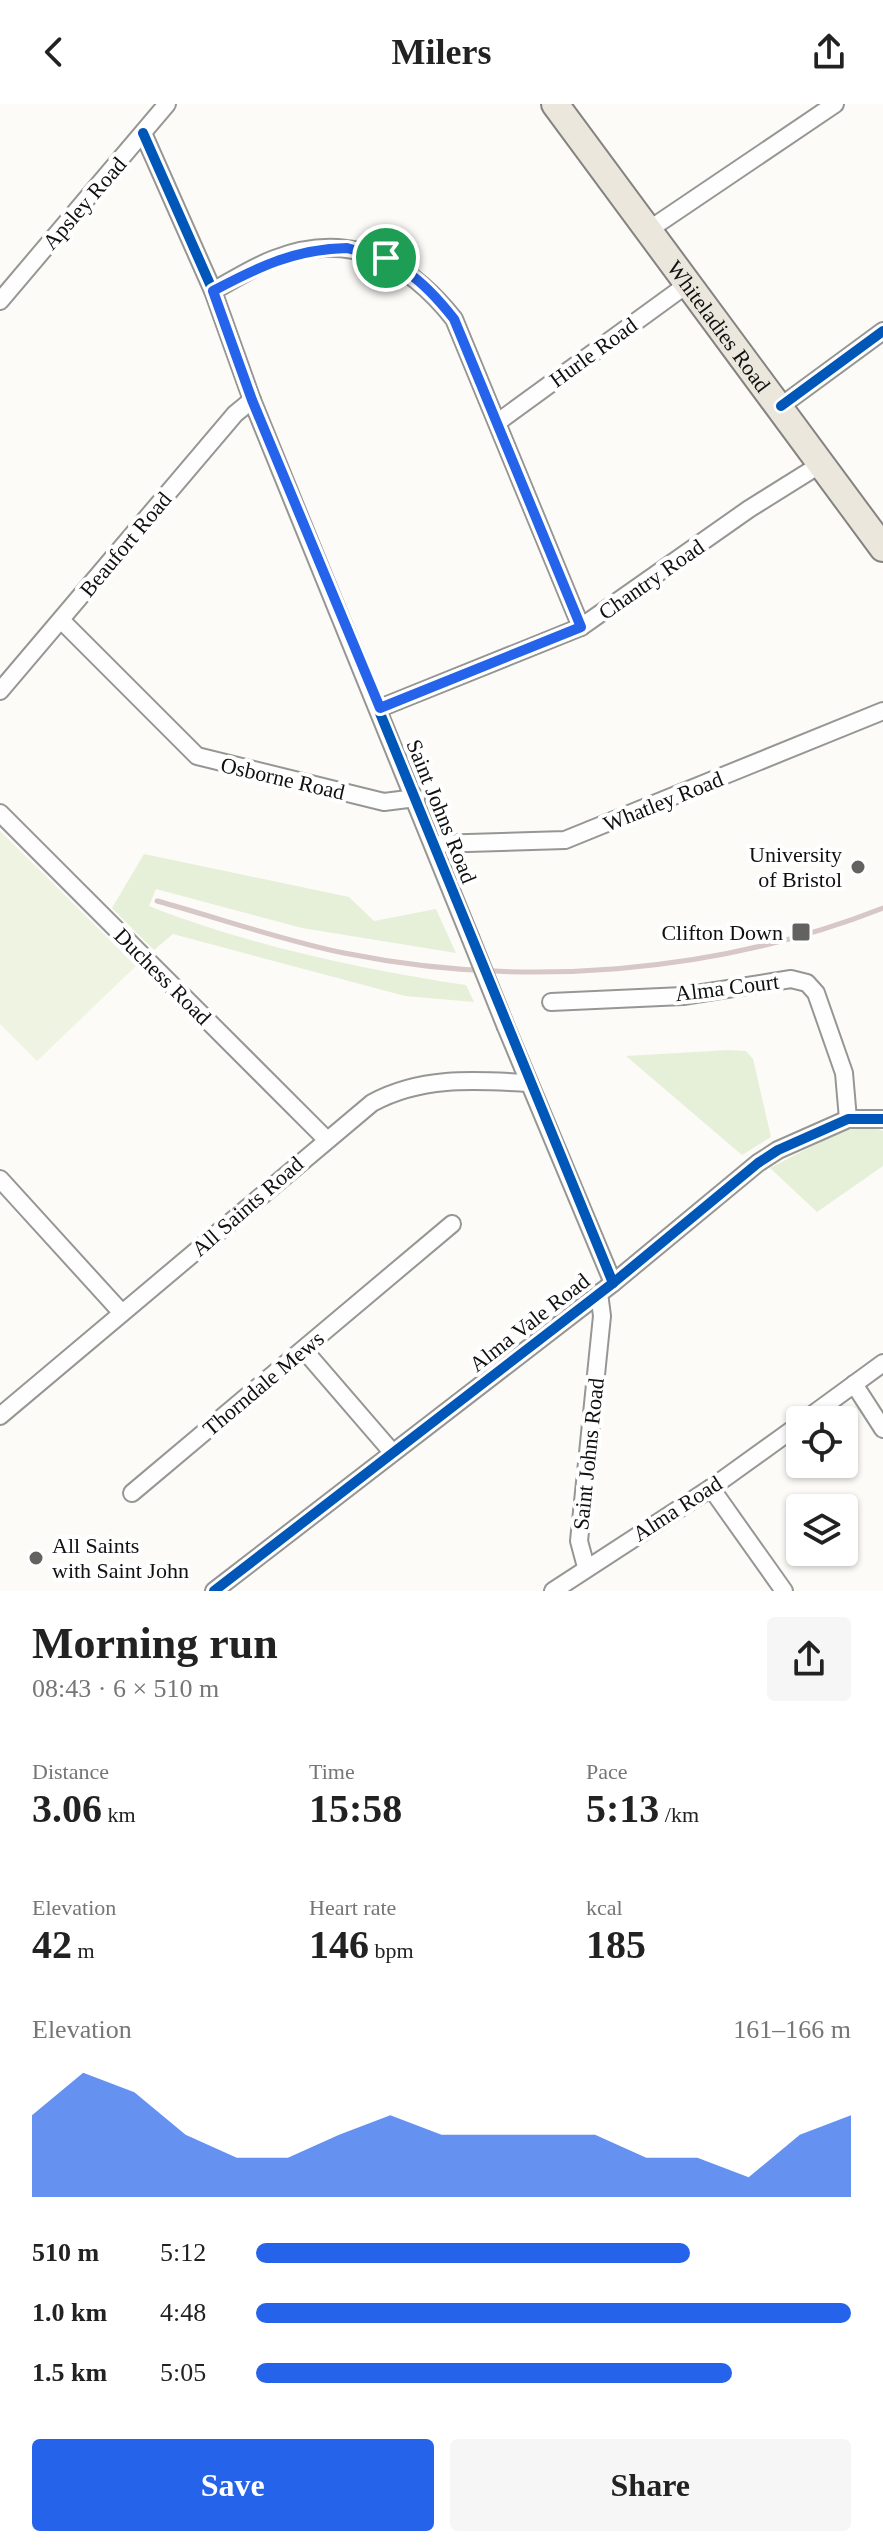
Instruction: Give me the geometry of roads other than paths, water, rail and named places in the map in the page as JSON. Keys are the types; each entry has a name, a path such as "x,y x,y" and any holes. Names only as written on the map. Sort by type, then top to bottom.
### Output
{"main road":[{"name":"Whiteladies Road","path":"555,104 883,548"}],"street":[{"name":"Apsley Road","path":"0,301 167,104"},
{"path":"650,229 835,104"},
{"name":"Saint Johns Road","path":"143,133 213,291 252,400 416,798 606,1288 579,1541 586,1567"},
{"path":"213,291 274,259 314,249 347,248 386,258 431,290 454,319 581,627"},
{"name":"Hurle Road","path":"498,422 689,283"},
{"path":"781,406 883,331"},
{"name":"Beaufort Road","path":"0,691 235,414 252,400"},
{"name":"Chantry Road","path":"380,708 581,627 749,509 821,464"},
{"name":"Osborne Road","path":"61,620 197,756 384,802 416,798"},
{"name":"Whatley Road","path":"434,844 565,840 883,711"},
{"name":"Duchess Road","path":"0,813 326,1139"},
{"name":"Alma Court","path":"551,1002 683,996 791,979 807,983 816,993 844,1073 848,1119"},
{"name":"All Saints Road","path":"0,1416 372,1103 395,1090 422,1083 472,1080 529,1083"},
{"name":"Alma Vale Road","path":"214,1591 606,1288 758,1163 778,1150 848,1119 883,1119"},
{"path":"0,1179 122,1313"},
{"name":"Thorndale Mews","path":"132,1493 452,1224"},
{"path":"304,1350 392,1452"},
{"name":"Alma Road","path":"824,1406 883,1363"},
{"path":"854,1384 883,1429"},
{"name":"Alma Road","path":"553,1591 711,1488 786,1434"},
{"path":"711,1488 784,1591"}],"railway":[{"path":"157,901 344,953 411,964 548,972 617,969 685,961 753,948 883,908"}],"place":[{"name":"University of Bristol","path":"858,867"},
{"name":"Clifton Down","path":"801,932"},
{"name":"All Saints with Saint John","path":"36,1558"}]}
